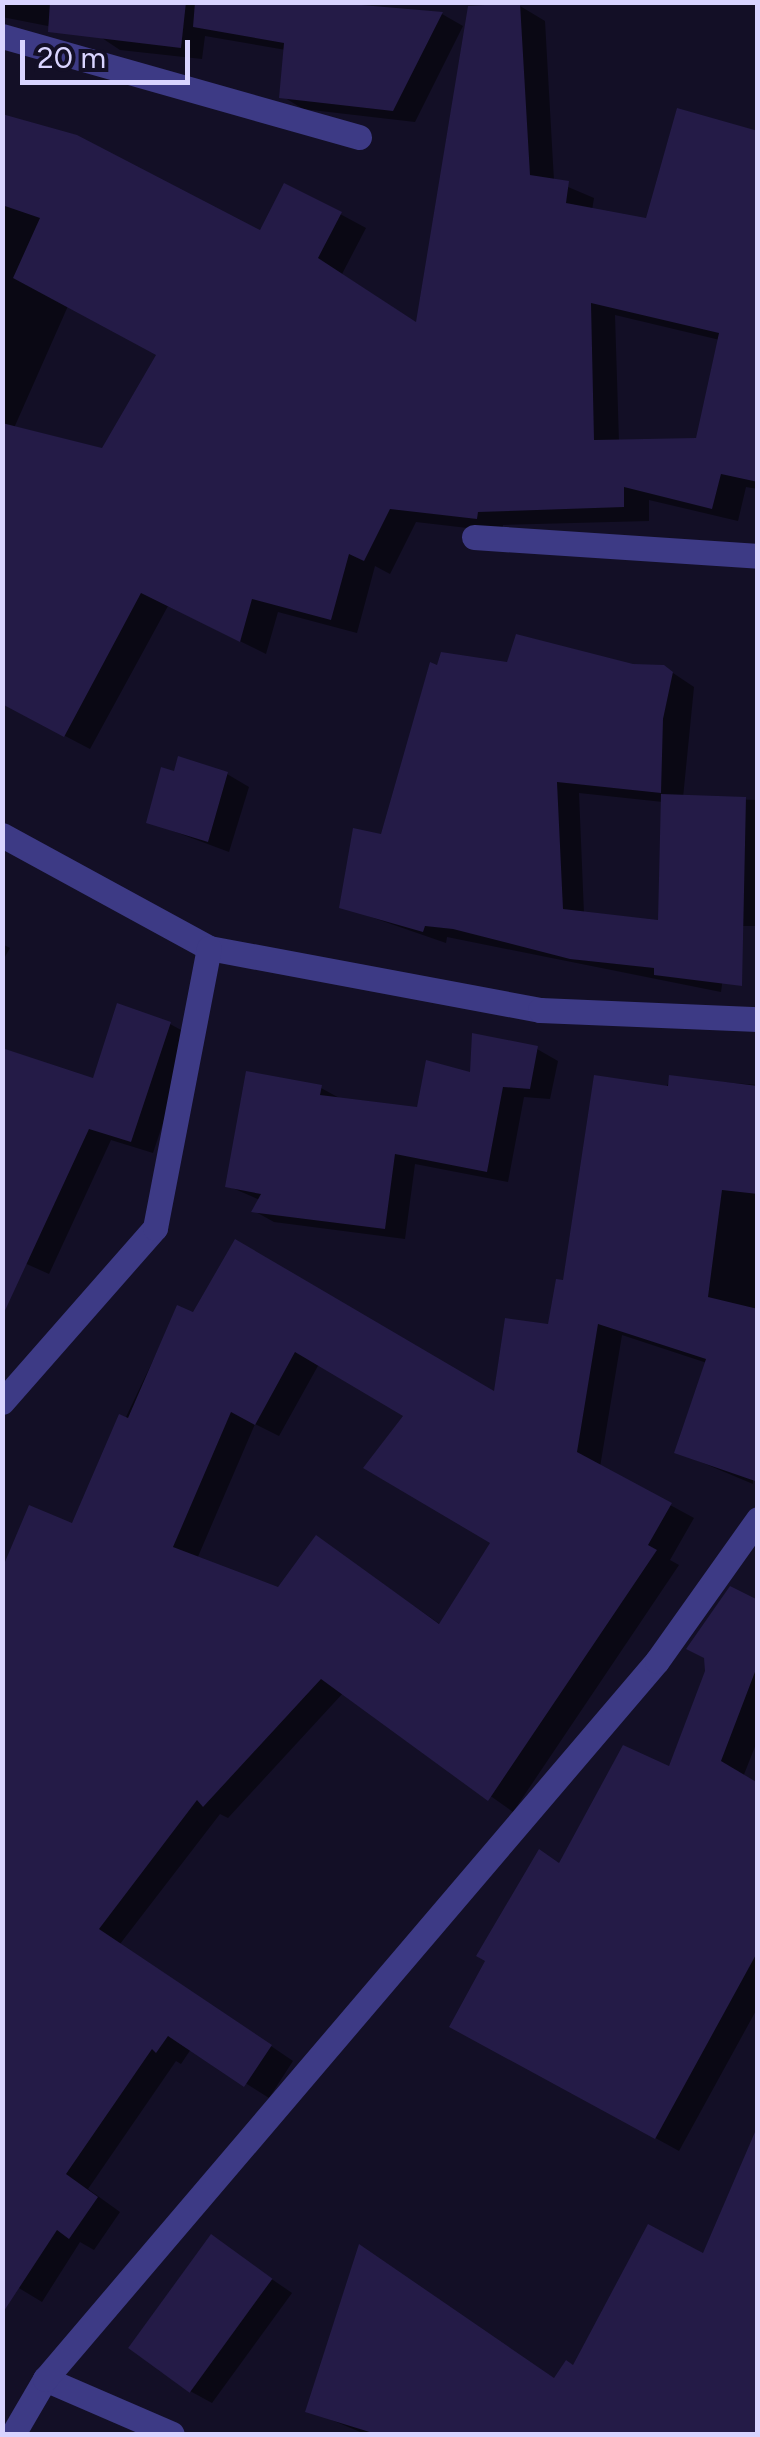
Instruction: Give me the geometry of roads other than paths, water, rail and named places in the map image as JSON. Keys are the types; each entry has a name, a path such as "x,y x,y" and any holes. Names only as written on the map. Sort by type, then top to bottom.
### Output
{"street":[{"path":"2,36 359,137"},
{"path":"474,537 758,556"},
{"path":"2,835 209,948 540,1010 758,1018"},
{"path":"2,1402 154,1228 209,948"},
{"path":"13,2434 45,2379 656,1661 758,1519"},
{"path":"45,2379 172,2434"}]}
